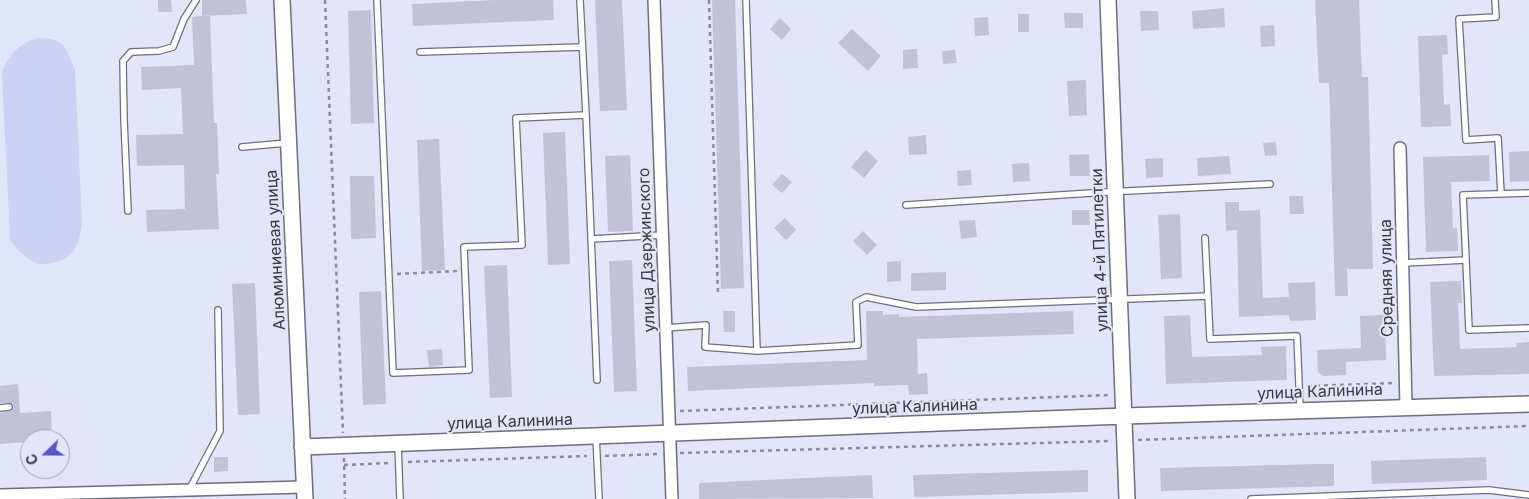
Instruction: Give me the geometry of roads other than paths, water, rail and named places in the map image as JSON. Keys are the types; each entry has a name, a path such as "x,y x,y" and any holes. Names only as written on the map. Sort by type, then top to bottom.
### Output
{"main road":[{"name":"Алюминиевая улица","path":"282,0 305,493"},
{"name":"улица 4-й Пятилетки","path":"1108,0 1128,499"},
{"name":"улица Калинина","path":"302,447 1124,416 1529,404"}],"street":[{"name":"улица Дзержинского","path":"654,0 672,499"},
{"name":"Средняя улица","path":"1400,148 1406,407"},
{"path":"0,495 190,490 305,493"}],"lane":[{"path":"128,211 123,61 131,52 159,52 173,47 184,19 196,0"},
{"path":"377,0 393,373 469,370 464,247 522,245 516,118 586,115"},
{"path":"580,0 597,380"},
{"path":"746,0 756,351"},
{"path":"1495,0 1496,17 1458,19 1466,140 1498,138 1501,194"},
{"path":"420,52 582,47"},
{"path":"242,147 288,143"},
{"path":"906,205 1270,184"},
{"path":"1529,192 1463,195 1469,330 1529,328"},
{"path":"591,239 663,235"},
{"path":"1206,238 1210,339 1298,336 1300,410"},
{"path":"1403,263 1466,260"},
{"path":"666,328 706,325 705,347 756,351 858,346 856,302 866,297 916,307 1208,296"},
{"path":"190,490 220,430 218,310"},
{"path":"0,408 10,407"},
{"path":"596,436 599,499"},
{"path":"398,443 400,499"},
{"path":"1251,499 1488,490 1529,495"}]}
